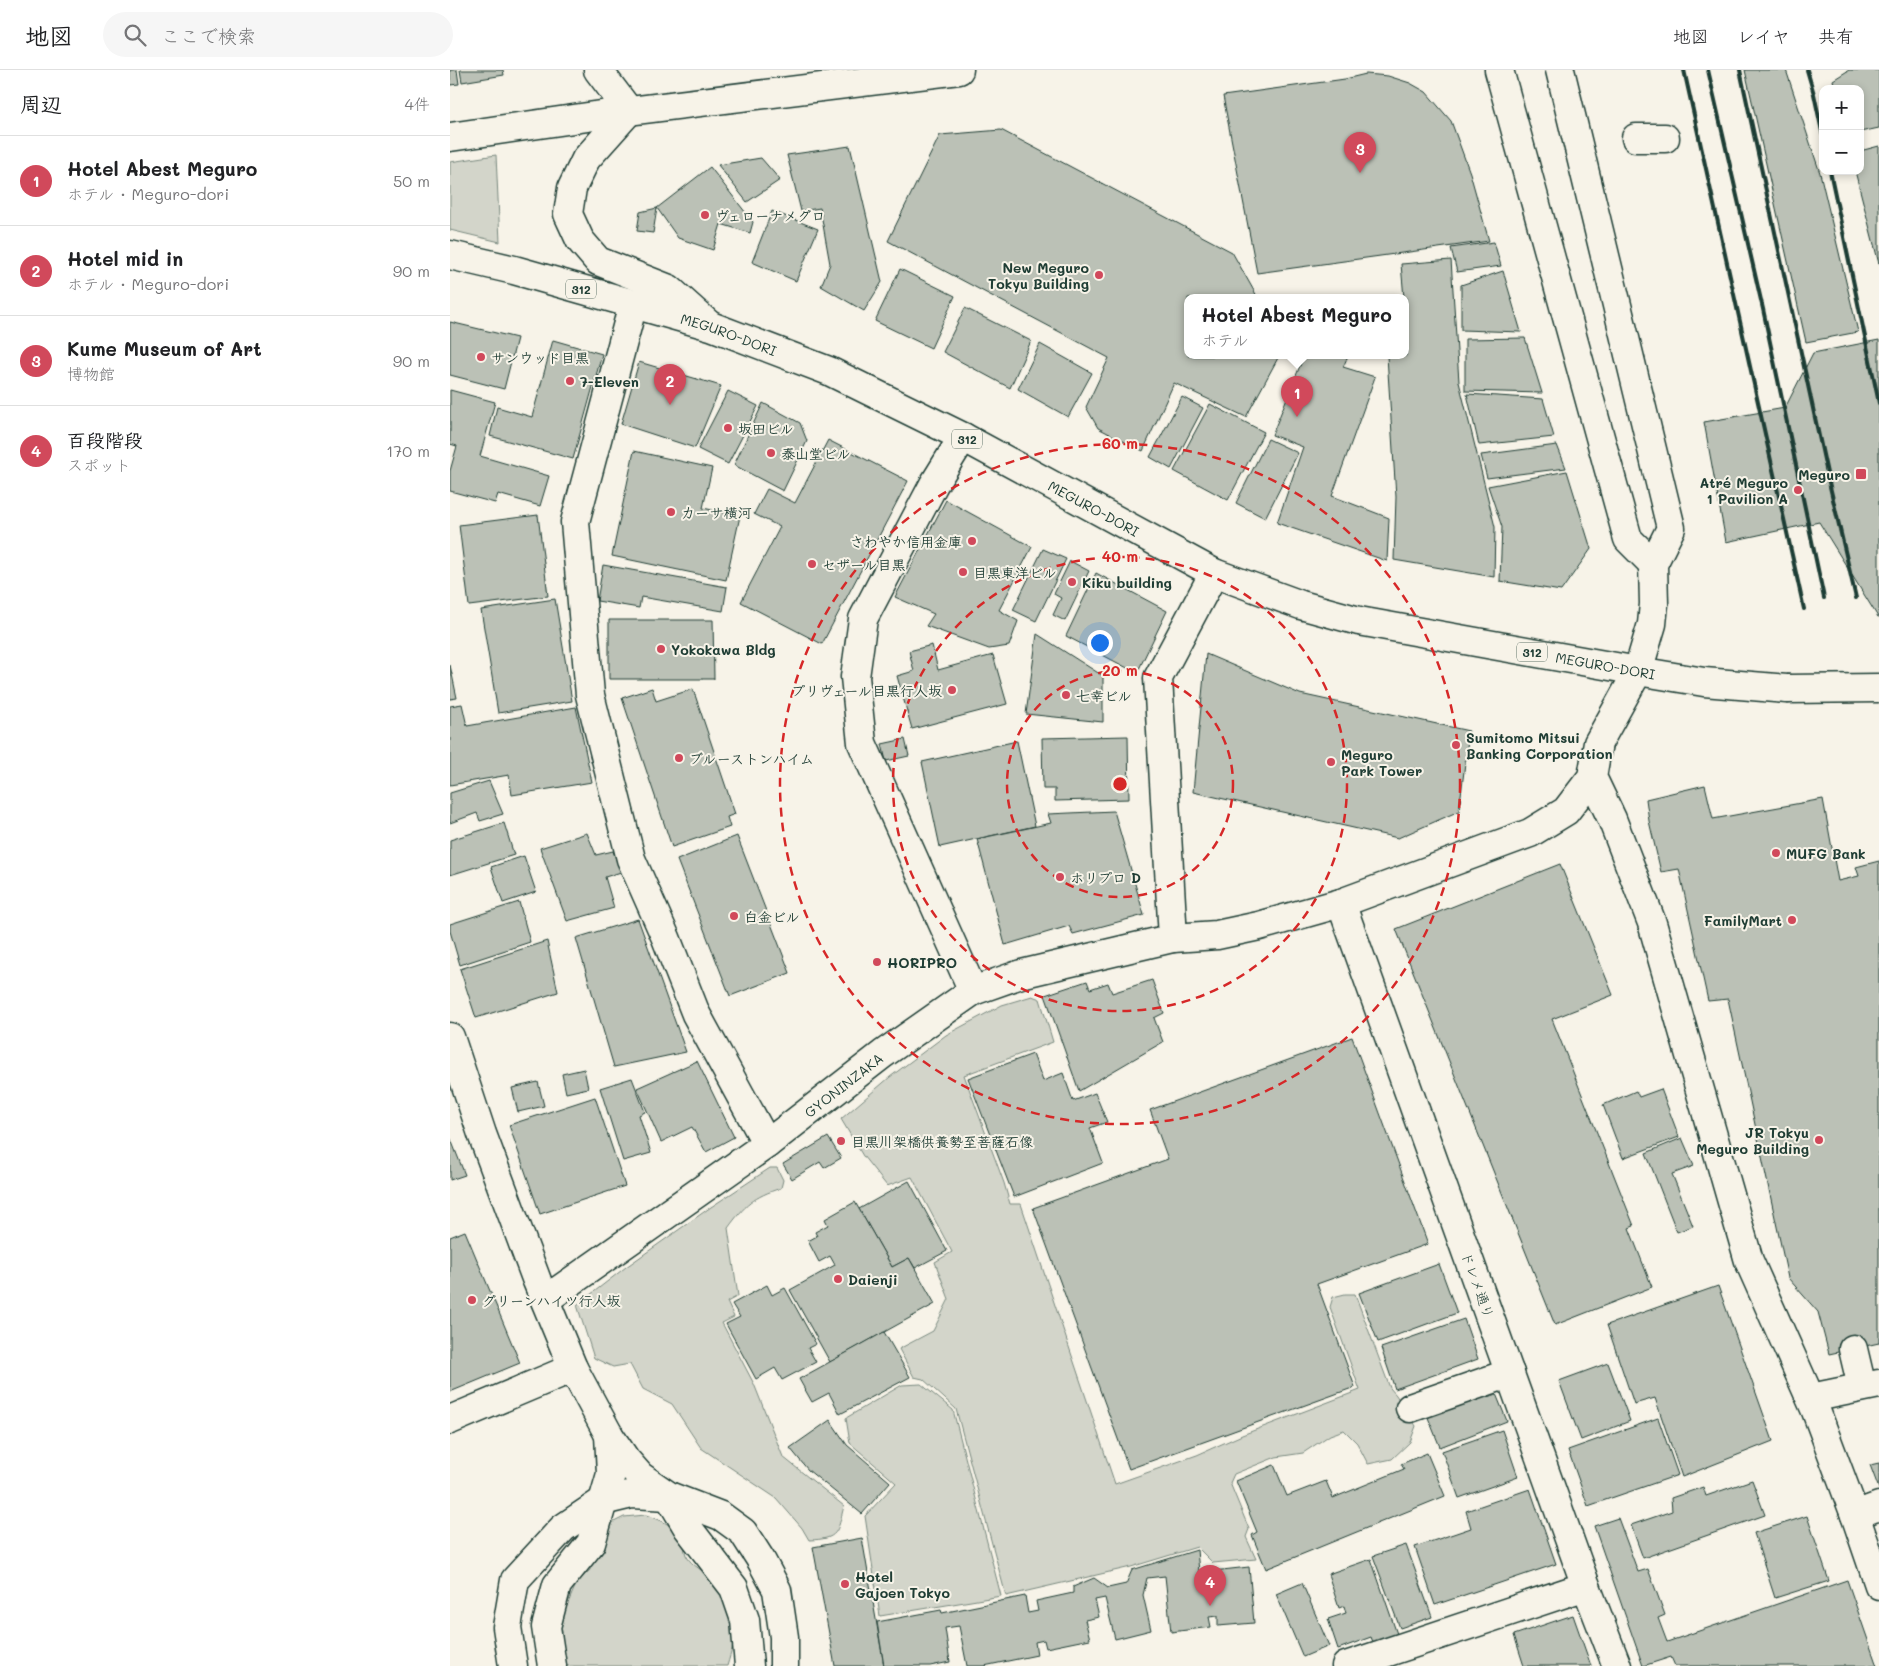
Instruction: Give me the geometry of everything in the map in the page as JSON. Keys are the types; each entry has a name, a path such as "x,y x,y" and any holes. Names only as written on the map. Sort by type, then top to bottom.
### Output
{"street":[{"path":"598,70 629,111"},
{"path":"450,137 629,111 959,70"},
{"path":"1499,70 1628,539 1654,564"},
{"path":"1560,70 1671,528 1654,564 1652,624 1638,672 1598,743 1592,777 1612,819 1652,923 1748,1261 1811,1398 1867,1510 1879,1585"},
{"path":"629,111 586,159 572,188 568,214 580,240 598,261 669,289 711,326"},
{"path":"1636,138 1665,138"},
{"name":"MEGURO-DORI","path":"450,255 514,270 711,326 828,370 963,437 1214,573 1301,605 1360,620 1638,672 1704,682 1787,689 1879,688"},
{"path":"633,304 575,522 590,695 631,859 666,938 696,1014 767,1144"},
{"path":"963,437 934,484 864,619 855,676 862,743 974,991"},
{"path":"1173,938 1158,678 1214,573"},
{"name":"GYONINZAKA","path":"545,1300 767,1144 883,1054 974,991 1021,974 1173,938 1216,935 1259,926 1342,902 1530,833 1566,811 1592,777"},
{"name":"ドレメ通り","path":"1342,902 1586,1586 1617,1666"},
{"path":"450,1037 482,1134 545,1300 573,1368 608,1434 640,1476 669,1496 721,1516 743,1532 777,1590 784,1637 784,1666"},
{"path":"1811,1398 1871,1386 1853,1349"},
{"path":"450,1420 573,1368"},
{"path":"1410,1408 1510,1373"},
{"path":"552,1666 546,1627 557,1585 590,1543 611,1474 608,1434"},
{"path":"513,1666 507,1627 516,1580 563,1528 603,1501 632,1494 669,1496"},
{"path":"669,1496 688,1528 734,1588 745,1620 749,1666"},
{"path":"1346,1666 1586,1586"}],"shaded area":[{"path":"496,155 500,242 450,230 450,162"},
{"path":"1032,996 1040,999 1053,1042 964,1075 1010,1204 1021,1204 1115,1484 1197,1455 1242,1435 1360,1390 1330,1307 1333,1297 1345,1294 1355,1294 1390,1388 1416,1426 1410,1442 1392,1459 1368,1464 1357,1443 1344,1430 1330,1435 1303,1453 1276,1457 1234,1474 1230,1483 1249,1529 1246,1537 1256,1559 1213,1563 1197,1547 1131,1567 1006,1596 956,1409 923,1379 914,1377 899,1349 933,1331 949,1299 935,1262 952,1252 912,1177 887,1186 863,1156 841,1119 890,1077 946,1035 1002,1005"},
{"path":"770,1168 777,1168 783,1180 781,1188 763,1195 750,1203 728,1228 738,1296 727,1302 734,1317 722,1323 754,1384 783,1457 844,1506 840,1523 835,1533 826,1538 819,1539 809,1540 802,1528 776,1498 701,1448 672,1404 643,1389 630,1364 613,1367 594,1358 577,1305 626,1267"},
{"path":"921,1384 953,1410 1001,1596 880,1616 865,1516 896,1483 850,1443 846,1418 902,1385"},
{"path":"646,1515 662,1521 676,1531 689,1559 712,1578 722,1592 733,1626 733,1646 727,1666 567,1666 560,1645 560,1622 577,1582 590,1570 594,1553 606,1526 624,1517"}],"building":[{"path":"450,70 457,70 459,84 450,85"},
{"path":"460,70 503,70 504,75 462,82"},
{"path":"1745,70 1786,70 1820,175 1858,332 1806,342"},
{"path":"1849,70 1879,70 1879,128 1864,131 1864,85 1834,85 1833,80"},
{"path":"1366,74 1388,76 1410,83 1426,92 1451,121 1470,173 1489,241 1257,273 1223,96 1345,79"},
{"name":"New Meguro Tokyu Building","path":"1001,130 1232,252 1256,294 1184,294 1184,359 1277,359 1246,417 1174,383 1143,451 1098,428 1086,407 1109,358 888,241 940,135"},
{"path":"850,146 882,282 864,311 821,286 830,264 820,208 801,211 787,155"},
{"path":"1879,146 1879,264 1856,175 1864,175 1864,150"},
{"path":"761,158 780,180 747,202 718,165"},
{"name":"ヴェローナメグロ","path":"710,167 753,222 750,233 721,224 713,250 678,238 657,208"},
{"path":"657,208 653,233 637,231 640,212"},
{"path":"772,211 818,229 796,281 752,262"},
{"path":"1494,242 1501,266 1457,272 1451,248"},
{"path":"1451,260 1459,382 1495,527 1494,577 1394,560 1396,497 1387,359 1409,359 1409,294 1404,294 1401,264"},
{"path":"900,269 955,296 931,348 875,321"},
{"path":"1503,271 1521,332 1461,330 1461,285"},
{"path":"965,308 1031,341 1010,388 943,352"},
{"name":"サンウッド目黒","path":"450,322 517,338 504,389 450,375"},
{"path":"1525,338 1542,393 1465,391 1465,339"},
{"path":"553,340 602,354 573,459 490,436 497,407 532,417"},
{"name":"Atré Meguro 1 Pavilion A","path":"1879,340 1878,617 1819,522 1726,542 1704,422 1785,408 1813,353"},
{"path":"1040,344 1092,373 1068,417 1018,389"},
{"path":"1303,359 1347,359 1343,367 1375,377 1332,496 1389,518 1387,561 1277,523 1303,447 1272,435"},
{"path":"639,362 721,386 695,448 621,424"},
{"path":"450,390 495,402 480,456 549,476 540,506 498,494 495,503 450,491 450,471 457,446 450,444"},
{"name":"坂田ビル","path":"728,391 758,406 728,464 698,449"},
{"path":"1467,394 1543,399 1554,437 1479,445"},
{"path":"1182,397 1203,408 1171,469 1150,457"},
{"name":"泰山堂ビル","path":"763,403 800,423 807,441 783,491 734,465"},
{"path":"1210,404 1264,432 1228,500 1174,471"},
{"path":"1268,439 1298,453 1265,518 1236,503"},
{"name":"セザール目黒","path":"828,440 908,481 822,644 741,602 780,527 754,514 767,489 795,503"},
{"path":"1557,445 1566,468 1487,478 1481,455"},
{"name":"カーサ横河","path":"634,451 712,468 703,508 740,516 726,580 612,556"},
{"path":"1567,471 1591,549 1561,591 1500,581 1502,527 1488,486"},
{"name":"目黒東洋ビル","path":"946,500 1032,547 999,610 1018,621 1009,646 989,649 926,626 934,614 895,597"},
{"path":"538,515 548,596 469,606 459,525"},
{"path":"1043,549 1066,559 1036,621 1013,610"},
{"name":"Kiku building","path":"1070,561 1089,571 1065,621 1053,615 1061,598 1054,594"},
{"path":"603,565 727,587 723,611 641,597 639,608 597,601"},
{"path":"1096,573 1167,611 1137,673 1066,636"},
{"path":"555,599 572,701 498,713 481,610"},
{"name":"Yokokawa Bldg","path":"609,620 713,620 714,679 609,679"},
{"name":"七幸ビル","path":"1037,634 1103,676 1103,722 1026,714"},
{"name":"プリヴェール目黒行人坂","path":"932,645 938,670 993,655 1007,704 912,729 897,676 914,671 909,651"},
{"name":"Meguro Park Tower","path":"1206,654 1300,694 1469,731 1459,811 1398,838 1193,792"},
{"path":"450,665 457,698 450,699"},
{"name":"ブルーストンハイム","path":"652,688 656,701 693,689 735,814 727,817 730,827 672,847 622,698"},
{"path":"462,704 467,726 576,707 592,782 512,795 509,775 450,785 450,706"},
{"path":"1128,736 1129,799 1055,801 1055,789 1043,789 1042,738"},
{"path":"905,739 909,756 886,761 882,744"},
{"path":"1017,741 1035,826 940,847 922,762"},
{"path":"489,781 503,814 480,821 477,813 450,823 450,793"},
{"name":"JR Tokyu Meguro Building","path":"1705,785 1713,819 1823,799 1838,881 1859,876 1856,867 1879,861 1879,1343 1829,1354 1818,1312 1788,1278 1728,999 1708,1001 1679,869 1661,872 1646,799"},
{"name":"ホリプロ D","path":"1114,811 1144,915 1073,934 1069,926 1005,945 977,839 1051,823 1048,814"},
{"path":"504,823 514,855 450,875 450,840"},
{"path":"587,833 596,855 613,851 621,872 605,877 614,908 567,921 540,848"},
{"name":"白金ビル","path":"737,836 790,973 730,996 677,860"},
{"path":"524,856 536,892 503,903 491,867"},
{"path":"1560,864 1613,995 1552,1019 1634,1226 1629,1228 1652,1287 1555,1325 1396,929"},
{"path":"519,902 530,942 460,965 450,931 450,924"},
{"path":"638,919 686,1052 614,1067 576,938"},
{"path":"547,941 558,992 476,1018 460,969"},
{"path":"1152,980 1164,1013 1154,1018 1163,1042 1079,1091 1045,995 1087,981 1090,989 1108,983 1112,993"},
{"path":"1352,1037 1428,1244 1317,1284 1355,1387 1129,1469 1033,1208 1168,1159 1150,1110"},
{"path":"1033,1054 1043,1081 1063,1073 1073,1101 1095,1093 1107,1122 1090,1128 1103,1163 1014,1197 968,1078"},
{"path":"697,1061 734,1137 706,1152 692,1127 661,1142 637,1088"},
{"path":"584,1069 588,1088 566,1093 562,1074"},
{"path":"632,1078 645,1112 639,1115 651,1153 623,1161 600,1088"},
{"path":"538,1082 544,1106 518,1112 512,1088"},
{"path":"1661,1089 1679,1137 1623,1158 1603,1105 1636,1091 1639,1097"},
{"path":"595,1097 625,1186 540,1214 509,1125"},
{"path":"450,1137 465,1175 450,1180"},
{"path":"828,1137 841,1158 824,1168 820,1162 792,1179 783,1164"},
{"path":"1682,1138 1694,1166 1672,1174 1693,1226 1677,1232 1646,1153"},
{"path":"909,1181 947,1251 915,1268 909,1258 892,1267 859,1209"},
{"path":"855,1202 892,1267 909,1258 935,1304 830,1362 790,1290 835,1265 830,1256 819,1262 808,1241 817,1236 815,1232 828,1225 825,1219"},
{"name":"グリーンハイツ行人坂","path":"465,1231 520,1363 450,1392 450,1237"},
{"path":"1439,1264 1457,1313 1378,1342 1359,1293"},
{"path":"767,1285 772,1295 785,1288 816,1344 808,1348 816,1362 782,1380 775,1368 756,1379 726,1324 740,1317 732,1304"},
{"path":"1718,1286 1773,1441 1682,1477 1655,1398 1634,1404 1607,1325"},
{"path":"1464,1319 1478,1359 1395,1389 1381,1348"},
{"path":"884,1332 910,1377 840,1414 829,1393 812,1402 799,1379"},
{"path":"1608,1363 1630,1421 1581,1440 1559,1381"},
{"path":"1494,1389 1507,1421 1440,1447 1427,1415"},
{"path":"1658,1418 1678,1475 1588,1506 1568,1450"},
{"path":"830,1420 847,1445 890,1482 862,1514 808,1470 790,1448"},
{"path":"1502,1430 1518,1477 1459,1498 1442,1451"},
{"path":"1427,1453 1445,1496 1266,1569 1252,1535 1257,1532 1236,1481 1274,1465 1287,1496 1326,1481 1333,1498 1404,1469 1401,1464"},
{"path":"1879,1463 1879,1489 1870,1465"},
{"path":"1752,1480 1765,1515 1643,1558 1631,1525 1672,1511 1671,1498 1703,1487 1706,1496"},
{"path":"1530,1489 1556,1564 1435,1605 1415,1547 1471,1528 1466,1511"},
{"path":"1807,1516 1829,1581 1775,1598 1754,1533"},
{"path":"1618,1518 1638,1572 1648,1569 1665,1615 1658,1618 1667,1642 1847,1580 1877,1666 1675,1666 1671,1657 1643,1666 1594,1526"},
{"name":"Hotel Gajoen Tokyo","path":"862,1538 884,1666 835,1666 813,1547"},
{"path":"1406,1545 1432,1617 1400,1628 1373,1556"},
{"path":"1197,1550 1199,1572 1204,1571 1205,1577 1213,1576 1213,1571 1249,1567 1254,1623 1218,1626 1218,1616 1209,1617 1211,1627 1171,1632 1165,1576 1147,1578 1143,1595 1151,1630 1115,1639 1105,1598 1095,1600 1099,1617 1085,1620 1090,1639 1046,1648 1044,1640 1035,1642 1037,1655 984,1666 967,1666 959,1626 945,1628 950,1662 930,1666 884,1666 877,1622 941,1610 942,1613 1025,1596 1028,1613 1038,1611 1036,1601 1073,1593 1073,1587 1094,1578 1108,1588 1126,1584 1132,1570"},
{"path":"1371,1559 1397,1634 1373,1642 1371,1637 1338,1649 1328,1619 1346,1613 1344,1606 1339,1608 1328,1574"},
{"path":"1302,1583 1329,1646 1303,1657 1276,1594"},
{"path":"1573,1615 1591,1666 1524,1666 1514,1635"}],"railway":[{"path":"1684,70 1804,609"},
{"path":"1708,70 1763,309 1824,598"},
{"path":"1740,70 1828,478 1856,598"},
{"path":"1807,70 1822,130"},
{"path":"1831,175 1879,403"}],"place":[{"name":"Kume Museum of Art","path":"1360,173"},
{"name":"ヴェローナメグロ","path":"705,215"},
{"name":"New Meguro Tokyu Building","path":"1099,275"},
{"name":"サンウッド目黒","path":"481,357"},
{"name":"7-Eleven","path":"570,381"},
{"name":"Hotel mid in","path":"670,405"},
{"name":"Hotel Abest Meguro","path":"1297,417"},
{"name":"坂田ビル","path":"728,428"},
{"name":"泰山堂ビル","path":"771,453"},
{"name":"Meguro","path":"1861,474"},
{"name":"Atré Meguro 1 Pavilion A","path":"1798,490"},
{"name":"カーサ横河","path":"671,512"},
{"name":"さわやか信用金庫","path":"972,541"},
{"name":"セザール目黒","path":"812,564"},
{"name":"目黒東洋ビル","path":"963,572"},
{"name":"Kiku building","path":"1072,582"},
{"name":"Yokokawa Bldg","path":"661,649"},
{"name":"プリヴェール目黒行人坂","path":"952,690"},
{"name":"七幸ビル","path":"1066,695"},
{"name":"Sumitomo Mitsui Banking Corporation","path":"1456,745"},
{"name":"ブルーストンハイム","path":"679,758"},
{"name":"Meguro Park Tower","path":"1331,762"},
{"name":"MUFG Bank","path":"1776,853"},
{"name":"ホリプロ D","path":"1060,877"},
{"name":"白金ビル","path":"734,916"},
{"name":"FamilyMart","path":"1792,920"},
{"name":"HORIPRO","path":"877,962"},
{"name":"JR Tokyu Meguro Building","path":"1819,1140"},
{"name":"目黒川架橋供養勢至菩薩石像","path":"841,1141"},
{"name":"Daienji","path":"838,1279"},
{"name":"グリーンハイツ行人坂","path":"472,1300"},
{"name":"Hotel Gajoen Tokyo","path":"845,1584"},
{"name":"百段階段","path":"1210,1606"}]}
